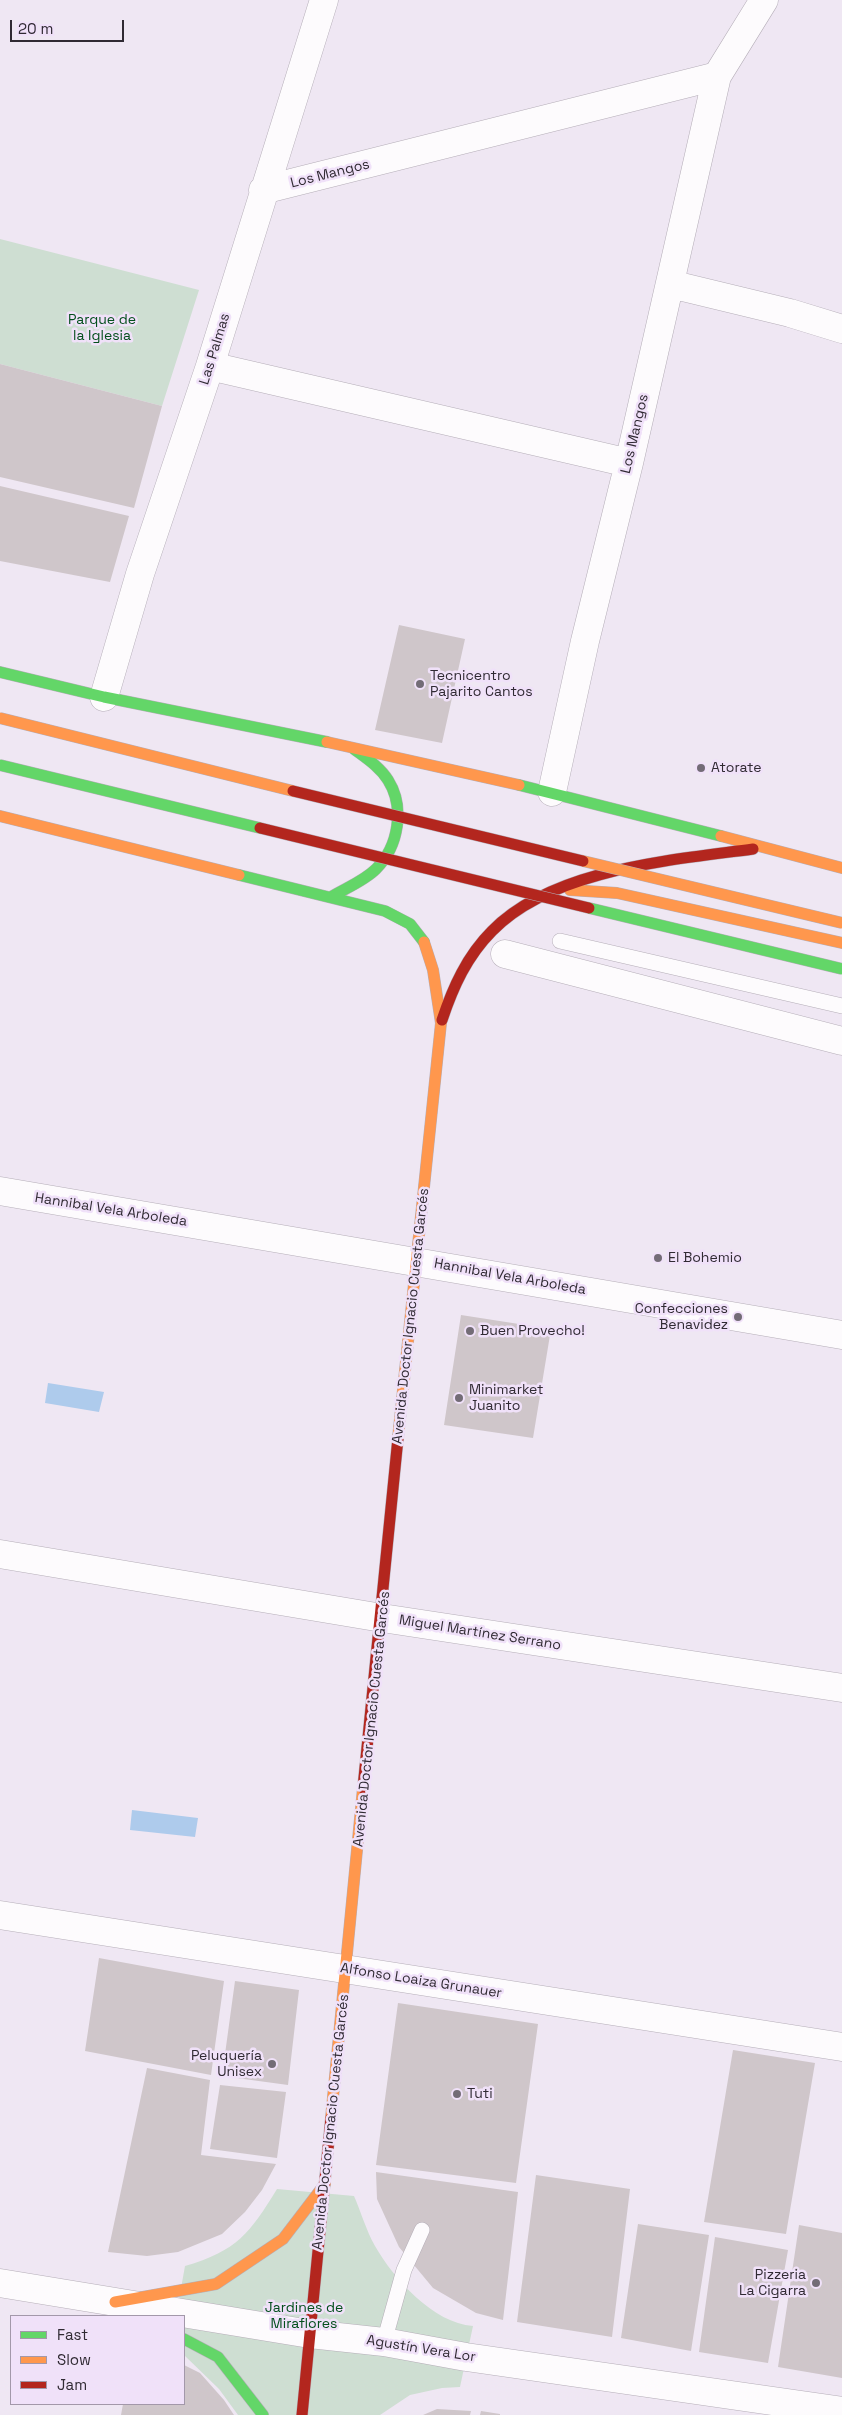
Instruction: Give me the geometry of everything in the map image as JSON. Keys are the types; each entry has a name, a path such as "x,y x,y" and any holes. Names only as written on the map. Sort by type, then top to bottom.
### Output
{"main road":[{"path":"0,672 104,698 350,747 552,792 842,868"},
{"path":"0,718 227,776 842,923"},
{"path":"331,897 365,878 378,867 391,847 398,828 396,802 389,781 375,764 350,747"},
{"path":"0,764 842,970"},
{"path":"0,816 331,897 385,912 409,923 426,944 432,965 441,1023"},
{"path":"441,1023 464,967 487,936 508,917 556,889 597,874 631,866 764,848"},
{"path":"556,889 618,893 842,944"},
{"name":"Avenida Doctor Ignacio Cuesta Garcés","path":"302,2415 441,1023"},
{"path":"115,2302 216,2284 283,2239 325,2184"},
{"path":"115,2302 140,2315"},
{"path":"185,2340 218,2358 264,2415"}],"street":[{"name":"Las Palmas","path":"104,698 140,574 210,366 263,190 324,0"},
{"name":"Los Mangos","path":"552,792 585,641 629,463 717,76 764,0"},
{"name":"Los Mangos","path":"263,190 717,76"},
{"path":"670,284 790,313 842,329"},
{"path":"210,366 629,463"},
{"path":"505,954 842,1041"},
{"name":"Hannibal Vela Arboleda","path":"0,1191 842,1335"},
{"name":"Miguel Martínez Serrano","path":"0,1554 382,1618 842,1688"},
{"name":"Alfonso Loaiza Grunauer","path":"0,1915 842,2047"},
{"name":"Agustín Vera Lor","path":"0,2282 310,2334 384,2342 476,2358 842,2412"}],"lane":[{"path":"560,941 842,1006"},
{"path":"384,2342 404,2270 422,2230"}],"green space":[{"name":"Parque de la Iglesia","path":"0,239 199,290 162,406 0,364"},
{"name":"Jardines de Miraflores","path":"277,2189 354,2196 375,2246 404,2285 429,2308 443,2317 473,2326 460,2387 442,2388 410,2395 380,2415 238,2415 219,2389 185,2356 185,2315 176,2315 185,2266 218,2254 230,2247 250,2229"}],"water":[{"path":"48,1383 104,1392 99,1412 45,1403"},
{"path":"132,1810 198,1818 195,1837 130,1830"}],"building":[{"path":"0,364 162,406 134,508 0,477"},
{"path":"0,486 129,516 110,582 0,561"},
{"name":"Tecnicentro Pajarito Cantos","path":"399,625 465,639 442,743 375,730"},
{"path":"461,1315 551,1329 533,1438 444,1425"},
{"path":"99,1958 224,1981 211,2075 85,2051"},
{"path":"235,1981 299,1990 288,2085 222,2076"},
{"name":"Tuti","path":"398,2003 538,2024 516,2183 376,2165"},
{"path":"733,2050 815,2063 786,2234 704,2222"},
{"path":"147,2068 210,2080 201,2155 276,2164 262,2190 245,2212 222,2234 178,2252 147,2256 108,2252"},
{"path":"220,2085 286,2092 277,2158 210,2149"},
{"path":"376,2172 518,2192 503,2320 476,2313 433,2288 399,2247 377,2199"},
{"path":"536,2175 630,2189 612,2337 517,2322"},
{"path":"638,2224 709,2235 691,2351 621,2338"},
{"name":"Pizzeria La Cigarra","path":"799,2225 842,2233 842,2378 778,2367"},
{"path":"715,2237 788,2250 768,2363 699,2352"},
{"path":"185,2366 200,2373 224,2400 234,2415 121,2415 123,2405 185,2405"},
{"path":"437,2409 471,2411 470,2415 423,2415"},
{"path":"481,2411 500,2414 500,2415 480,2415"}],"traffic: fast":[{"path":"0,672 104,697 327,742"},
{"path":"331,897 360,881 376,869 390,849 397,826 397,802 388,780 377,767 354,749"},
{"path":"0,765 260,828"},
{"path":"519,785 721,836"},
{"path":"239,875 385,911 410,924 424,942"},
{"path":"589,908 842,969"},
{"path":"185,2340 218,2357 263,2415"}],"traffic: slow":[{"path":"0,718 293,791"},
{"path":"327,742 519,785"},
{"path":"0,816 239,875"},
{"path":"721,836 842,868"},
{"path":"583,861 842,923"},
{"path":"570,890 617,893 842,943"},
{"path":"424,942 433,970 441,1023"},
{"path":"398,1438 441,1023"},
{"path":"331,2118 363,1788"},
{"path":"115,2302 216,2284 283,2239 325,2184"}],"traffic: jam":[{"path":"293,791 583,861"},
{"path":"260,828 589,908"},
{"path":"442,1020 468,961 492,931 517,910 547,894 580,881 615,871 651,863 753,849"},
{"path":"363,1788 398,1438"},
{"path":"302,2415 331,2118"}],"place":[{"name":"Tecnicentro Pajarito Cantos","path":"420,684"},
{"name":"Atorate","path":"701,768"},
{"name":"El Bohemio","path":"658,1258"},
{"name":"Confecciones Benavidez","path":"738,1317"},
{"name":"Buen Provecho!","path":"470,1331"},
{"name":"Minimarket Juanito","path":"459,1398"},
{"name":"Peluquería Unisex","path":"272,2064"},
{"name":"Tuti","path":"457,2094"},
{"name":"Pizzeria La Cigarra","path":"816,2283"}]}
